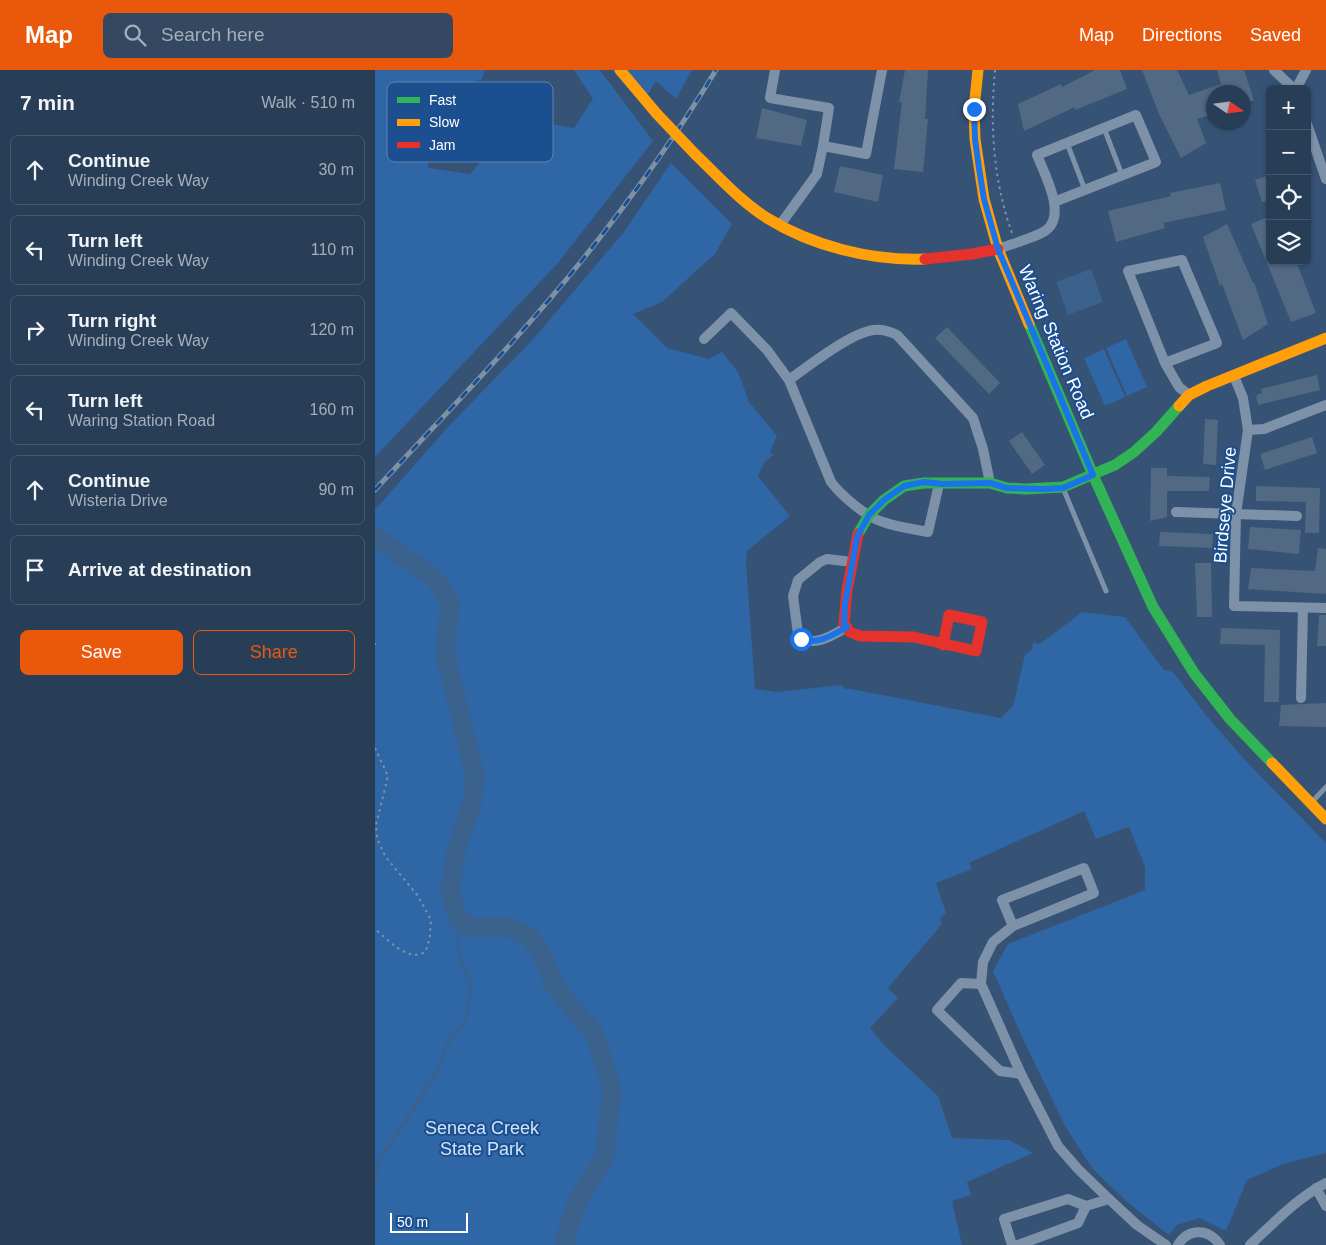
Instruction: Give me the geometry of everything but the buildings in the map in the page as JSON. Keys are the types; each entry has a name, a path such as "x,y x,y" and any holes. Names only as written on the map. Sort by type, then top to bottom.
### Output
{"street":[{"path":"620,70 657,114 695,154 749,204 780,225 821,244 899,260 945,259 998,249 1046,231 1053,221 1054,202 1053,194 1037,155 1136,115 1156,162 1054,202"},
{"path":"775,70 770,98 829,108 817,174 780,225"},
{"path":"823,146 867,154 882,70"},
{"name":"Waring Station Road","path":"978,70 974,109 975,139 984,199 998,249 1093,475 1153,607 1194,673 1230,719 1326,819"},
{"path":"1274,70 1291,85"},
{"path":"1297,85 1306,70"},
{"path":"1309,130 1326,179"},
{"path":"1165,363 1217,343 1182,260 1129,271 1165,363 1179,387 1189,395"},
{"path":"704,339 731,313 767,350 789,380 831,482 839,493 869,515 881,522 928,532 939,484"},
{"path":"789,380 846,341 872,330 886,330 897,334 973,418 983,449 990,483"},
{"path":"943,645 914,637 860,636 850,632 844,623 845,604 857,537 869,515 884,500 904,486 924,482 939,484 990,483 1007,488 1026,489 1063,488 1115,465 1140,447 1189,395 1207,386 1326,340"},
{"name":"Birdseye Drive","path":"1234,376 1243,398 1248,430 1236,514 1234,606 1326,608"},
{"path":"1248,430 1264,429 1326,405"},
{"path":"1176,512 1297,516"},
{"path":"847,627 819,641 801,639 798,634 793,596 798,580 820,562 827,559 852,562"},
{"path":"1301,698 1303,608"},
{"path":"1013,926 1002,900 1084,868 1095,892 1013,926 993,942 983,962 981,984 1021,1074 1058,1146 1078,1169 1137,1225 1166,1245"},
{"path":"981,984 961,983 937,1010 1000,1071 1021,1074"},
{"path":"1251,1245 1294,1204 1326,1183"},
{"path":"1316,1188 1326,1206"},
{"path":"1012,1245 1004,1219 1068,1199 1087,1206 1109,1199"},
{"path":"1018,1245 1078,1223 1087,1206"},
{"path":"1178,1245 1185,1237 1192,1233 1200,1232 1215,1238 1220,1245"}],"lane":[{"path":"1104,128 1123,175"},
{"path":"1067,143 1085,190"},
{"path":"1063,488 1106,592"},
{"path":"1310,803 1326,787"}],"path":[{"path":"995,70 992,128 995,165 1003,205 1015,243"},
{"path":"375,748 389,776 376,825 377,838 385,856 418,896 431,920 431,927 426,951 418,956 413,956 397,947 375,929"}],"green space":[{"path":"375,70 485,70 482,79 474,82 387,82 387,162 428,162 428,168 470,174 480,162 553,162 553,124 574,128 593,99 574,70 600,70 653,141 558,263 375,457"},
{"path":"612,70 692,70 676,99 656,81 642,104"},
{"name":"Seneca Creek State Park","path":"671,163 732,224 715,254 662,302 633,314 667,348 709,359 722,352 738,372 749,402 777,436 770,452 773,455 764,463 758,476 790,516 747,551 746,561 755,689 777,692 841,685 846,689 1001,718 1013,706 1025,655 1032,650 1033,643 1040,644 1082,612 1125,617 1164,670 1173,672 1206,715 1245,760 1326,843 1326,1153 1283,1164 1247,1180 1226,1231 1199,1218 1177,1225 1169,1235 1126,1201 1092,1168 1065,1126 1022,1037 993,971 1008,944 1145,890 1145,867 1129,827 1096,839 1084,811 969,863 972,869 936,883 946,913 940,919 942,924 888,988 898,998 870,1028 884,1045 938,1096 952,1138 1009,1140 1033,1153 967,1182 971,1195 952,1201 962,1245 375,1245 375,510 446,429 535,337 623,233"},
{"path":"1126,339 1147,387 1127,396 1106,348"},
{"path":"1104,349 1125,397 1105,406 1084,358"}],"shaded area":[{"path":"1091,269 1103,302 1068,315 1056,282"}],"waterway":[{"path":"375,536 435,579 450,602 445,653 475,776 473,799 456,850 450,893 458,919 471,927 507,927 531,938 546,963 554,984 570,1006 594,1032 612,1091 604,1159 579,1198 566,1235 565,1245"},
{"path":"375,1179 380,1157 437,1071 449,1042 466,1019 471,985 459,955 458,919"}],"railway":[{"path":"375,490 507,348 583,259 653,167 716,70"}],"traffic: fast":[{"path":"1029,324 1093,475 1153,607 1194,673 1230,719 1272,763"},
{"path":"858,534 869,515 884,500 904,486 924,483 990,483 1007,488 1063,487 1115,465 1134,452 1156,432 1179,406"}],"traffic: slow":[{"path":"620,70 657,114"},
{"path":"978,70 974,109 975,139 984,199 998,249 1029,324"},
{"path":"657,114 695,154"},
{"path":"695,154 729,188 757,211 784,228 803,237 843,250 863,254 905,259 925,259"},
{"path":"1179,406 1189,395 1207,386 1326,338"},
{"path":"1272,763 1326,819"}],"traffic: jam":[{"path":"925,259 998,249"},
{"path":"858,534 847,590 844,623 850,632 860,636 914,637 976,651 982,622 949,615 943,645"}],"route":[{"path":"801,639 819,641 847,627 844,623 845,604 857,537 869,515 884,500 904,486 924,482 943,484 990,483 1007,488 1026,489 1063,488 1093,475 998,249 984,199 975,139 974,109"}]}
